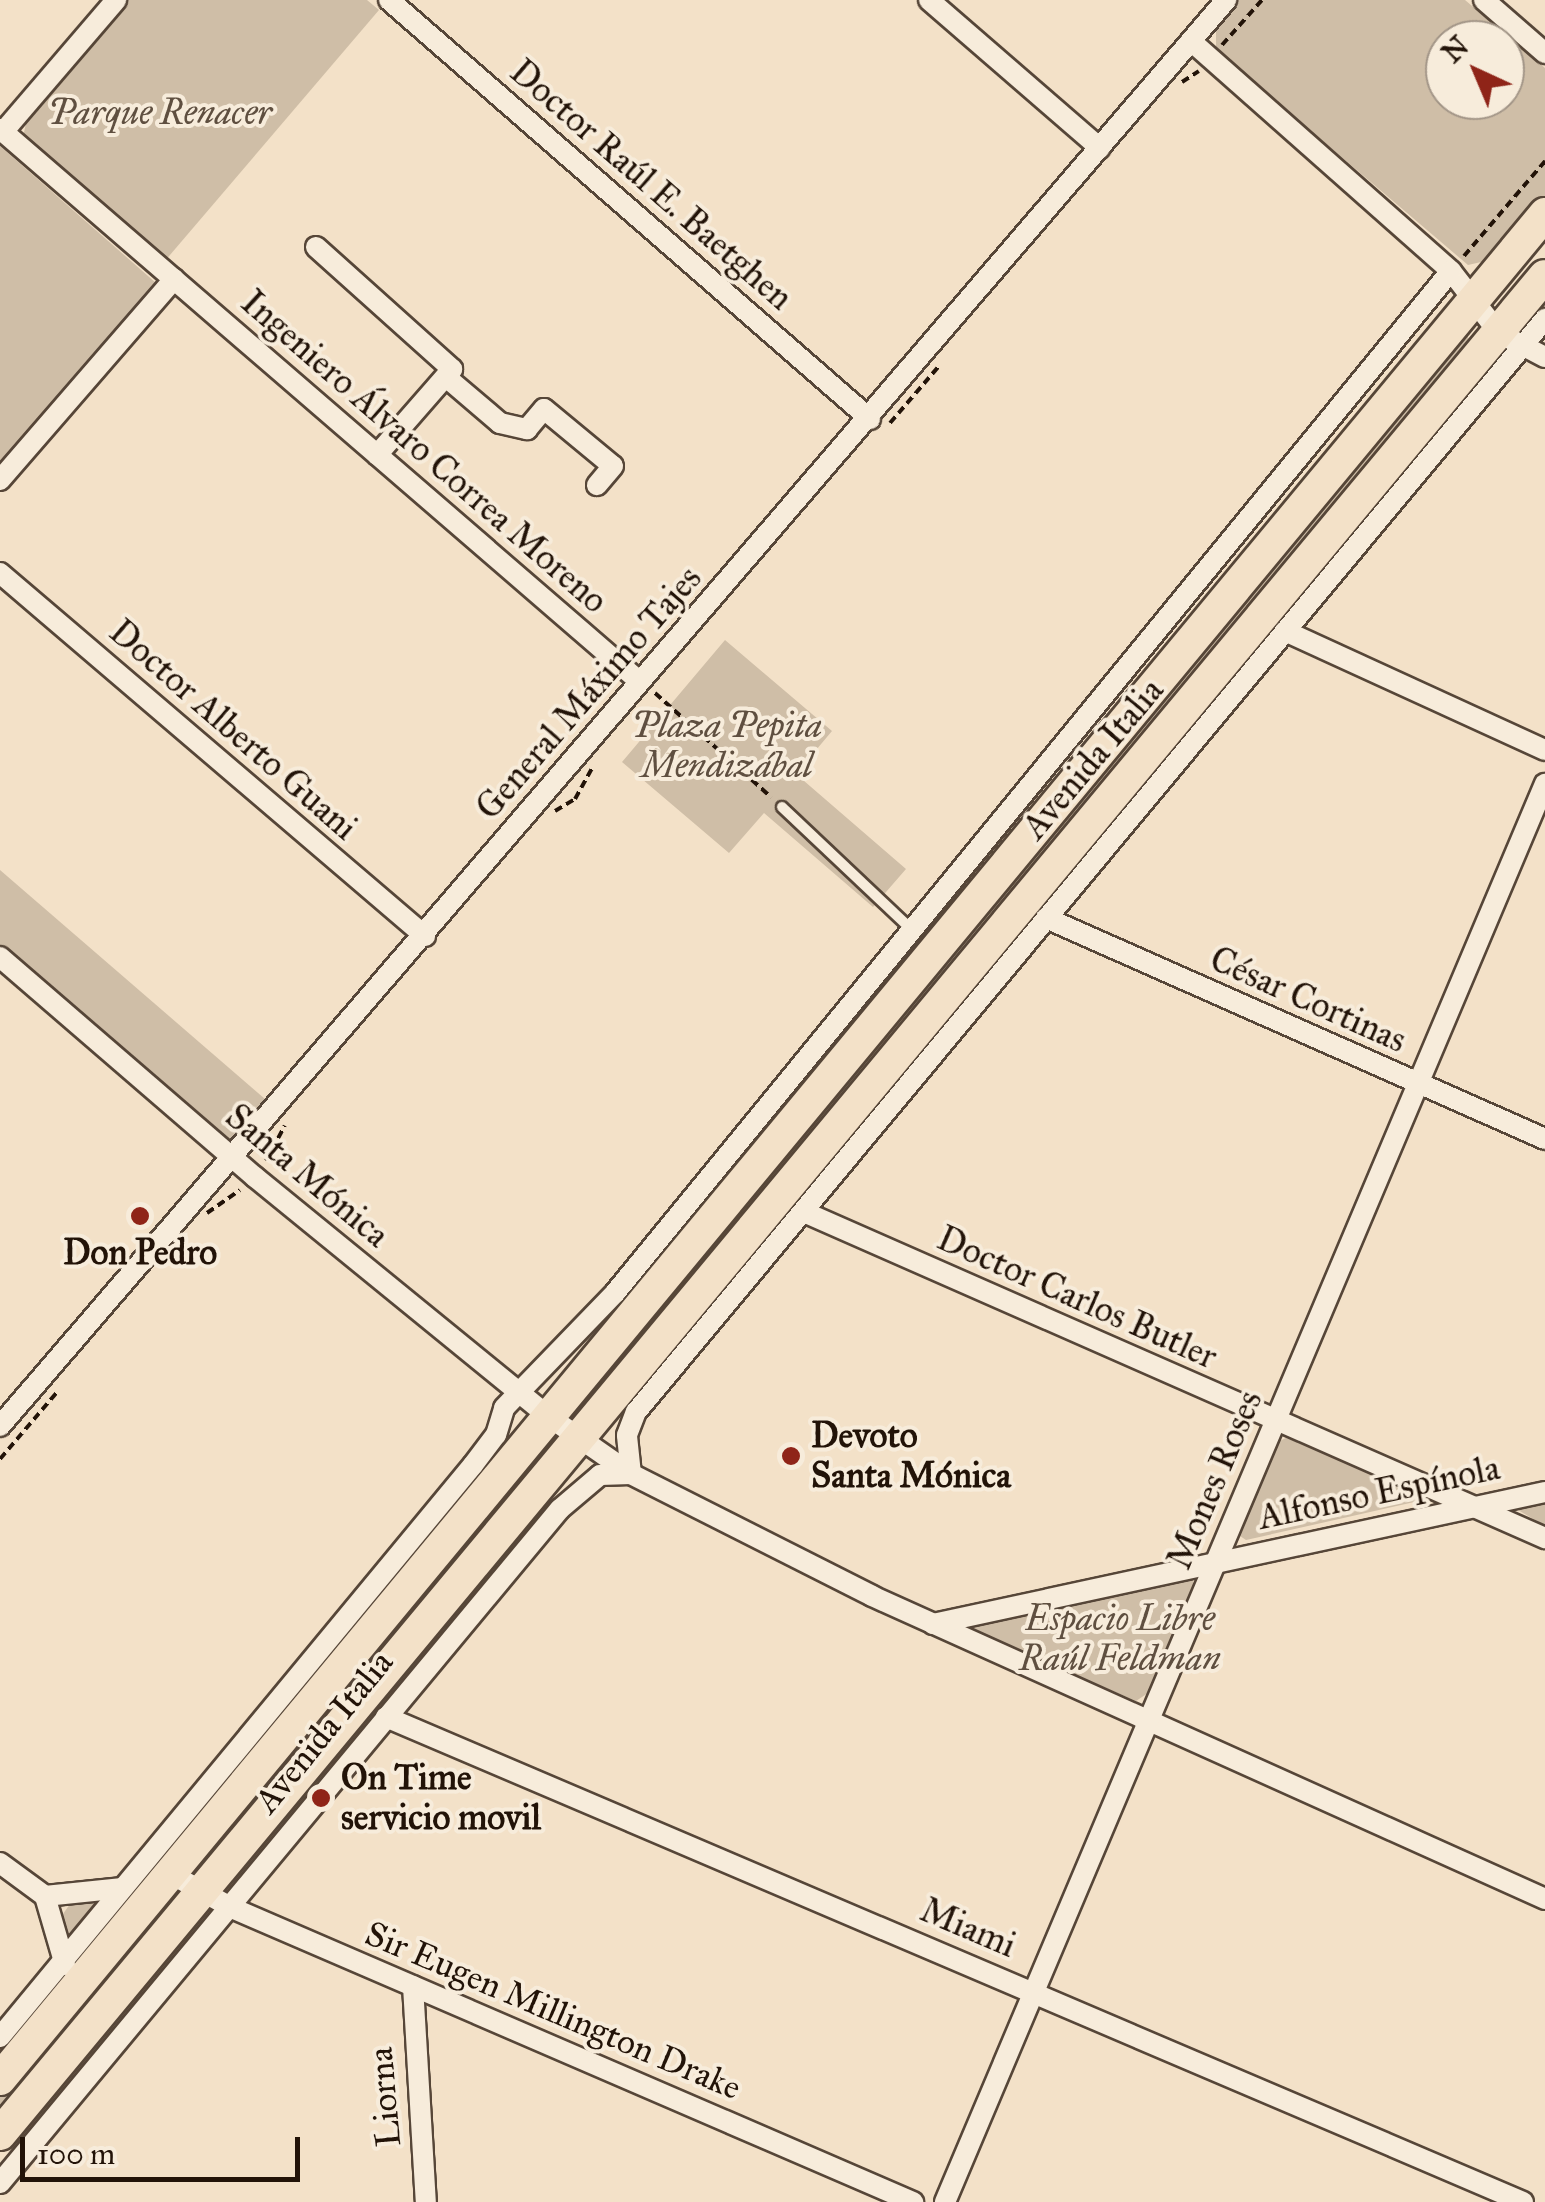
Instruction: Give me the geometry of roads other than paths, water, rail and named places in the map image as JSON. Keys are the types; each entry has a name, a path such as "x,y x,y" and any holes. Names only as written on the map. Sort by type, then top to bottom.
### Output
{"main road":[{"name":"Avenida Italia","path":"0,2079 548,1416 626,1301 923,941 1545,214"},
{"name":"Avenida Italia","path":"0,2134 600,1412 679,1340 1509,340 1543,278"},
{"path":"578,1438 583,1406 634,1328 626,1301"},
{"path":"487,1546 546,1444 548,1416"}],"street":[{"path":"2,131 116,0"},
{"path":"930,0 1100,148"},
{"name":"General Máximo Tajes","path":"0,1426 234,1159 639,681 870,419 1226,0"},
{"path":"1484,0 1545,53"},
{"name":"Doctor Raúl E. Baetghen","path":"403,5 870,419"},
{"path":"1191,41 1450,271 1470,303 1509,340 1545,358"},
{"name":"Ingeniero Álvaro Correa Moreno","path":"2,131 639,681"},
{"path":"316,247 452,369 377,454"},
{"name":"Avenida Italia","path":"1512,255 1543,278"},
{"name":"Avenida Italia","path":"923,941 1450,271"},
{"path":"0,480 174,279"},
{"name":"Avenida Italia","path":"715,1296 804,1212 1285,632 1509,340 1545,320"},
{"path":"446,378 500,424 527,428 544,408 613,466 597,485"},
{"name":"Doctor Alberto Guani","path":"0,574 424,936"},
{"path":"1285,632 1545,750"},
{"name":"Mones Roses","path":"945,2202 1545,784"},
{"name":"César Cortinas","path":"1046,918 1545,1140"},
{"name":"Santa Mónica","path":"0,958 234,1159 518,1392 630,1474 933,1624 1545,1899"},
{"name":"Doctor Carlos Butler","path":"804,1212 1468,1508 1545,1538"},
{"path":"626,1301 679,1340"},
{"name":"Avenida Italia","path":"0,2036 473,1465 518,1392 626,1301"},
{"name":"Avenida Italia","path":"0,2183 560,1509 600,1475 630,1474 630,1423 679,1340"},
{"name":"Alfonso Espínola","path":"933,1624 1545,1492"},
{"path":"457,1524 487,1546"},
{"name":"Miami","path":"386,1717 1523,2202"},
{"path":"0,1863 46,1896 65,1959 66,2001"},
{"path":"46,1896 122,1889 171,1874"},
{"name":"Sir Eugen Millington Drake","path":"171,1874 204,1888 232,1908 913,2202"},
{"name":"Liorna","path":"412,1986 426,2202"}],"lane":[{"path":"782,807 923,941"}],"place":[{"name":"Don Pedro","path":"140,1216"},
{"name":"Devoto Santa Mónica","path":"791,1456"},
{"name":"On Time servicio movil","path":"321,1798"}],"park label":[{"name":"Parque Renacer","path":"160,113"},
{"name":"Plaza Pepita Mendizábal","path":"727,746"},
{"name":"Espacio Libre Raúl Feldman","path":"1120,1639"}]}
